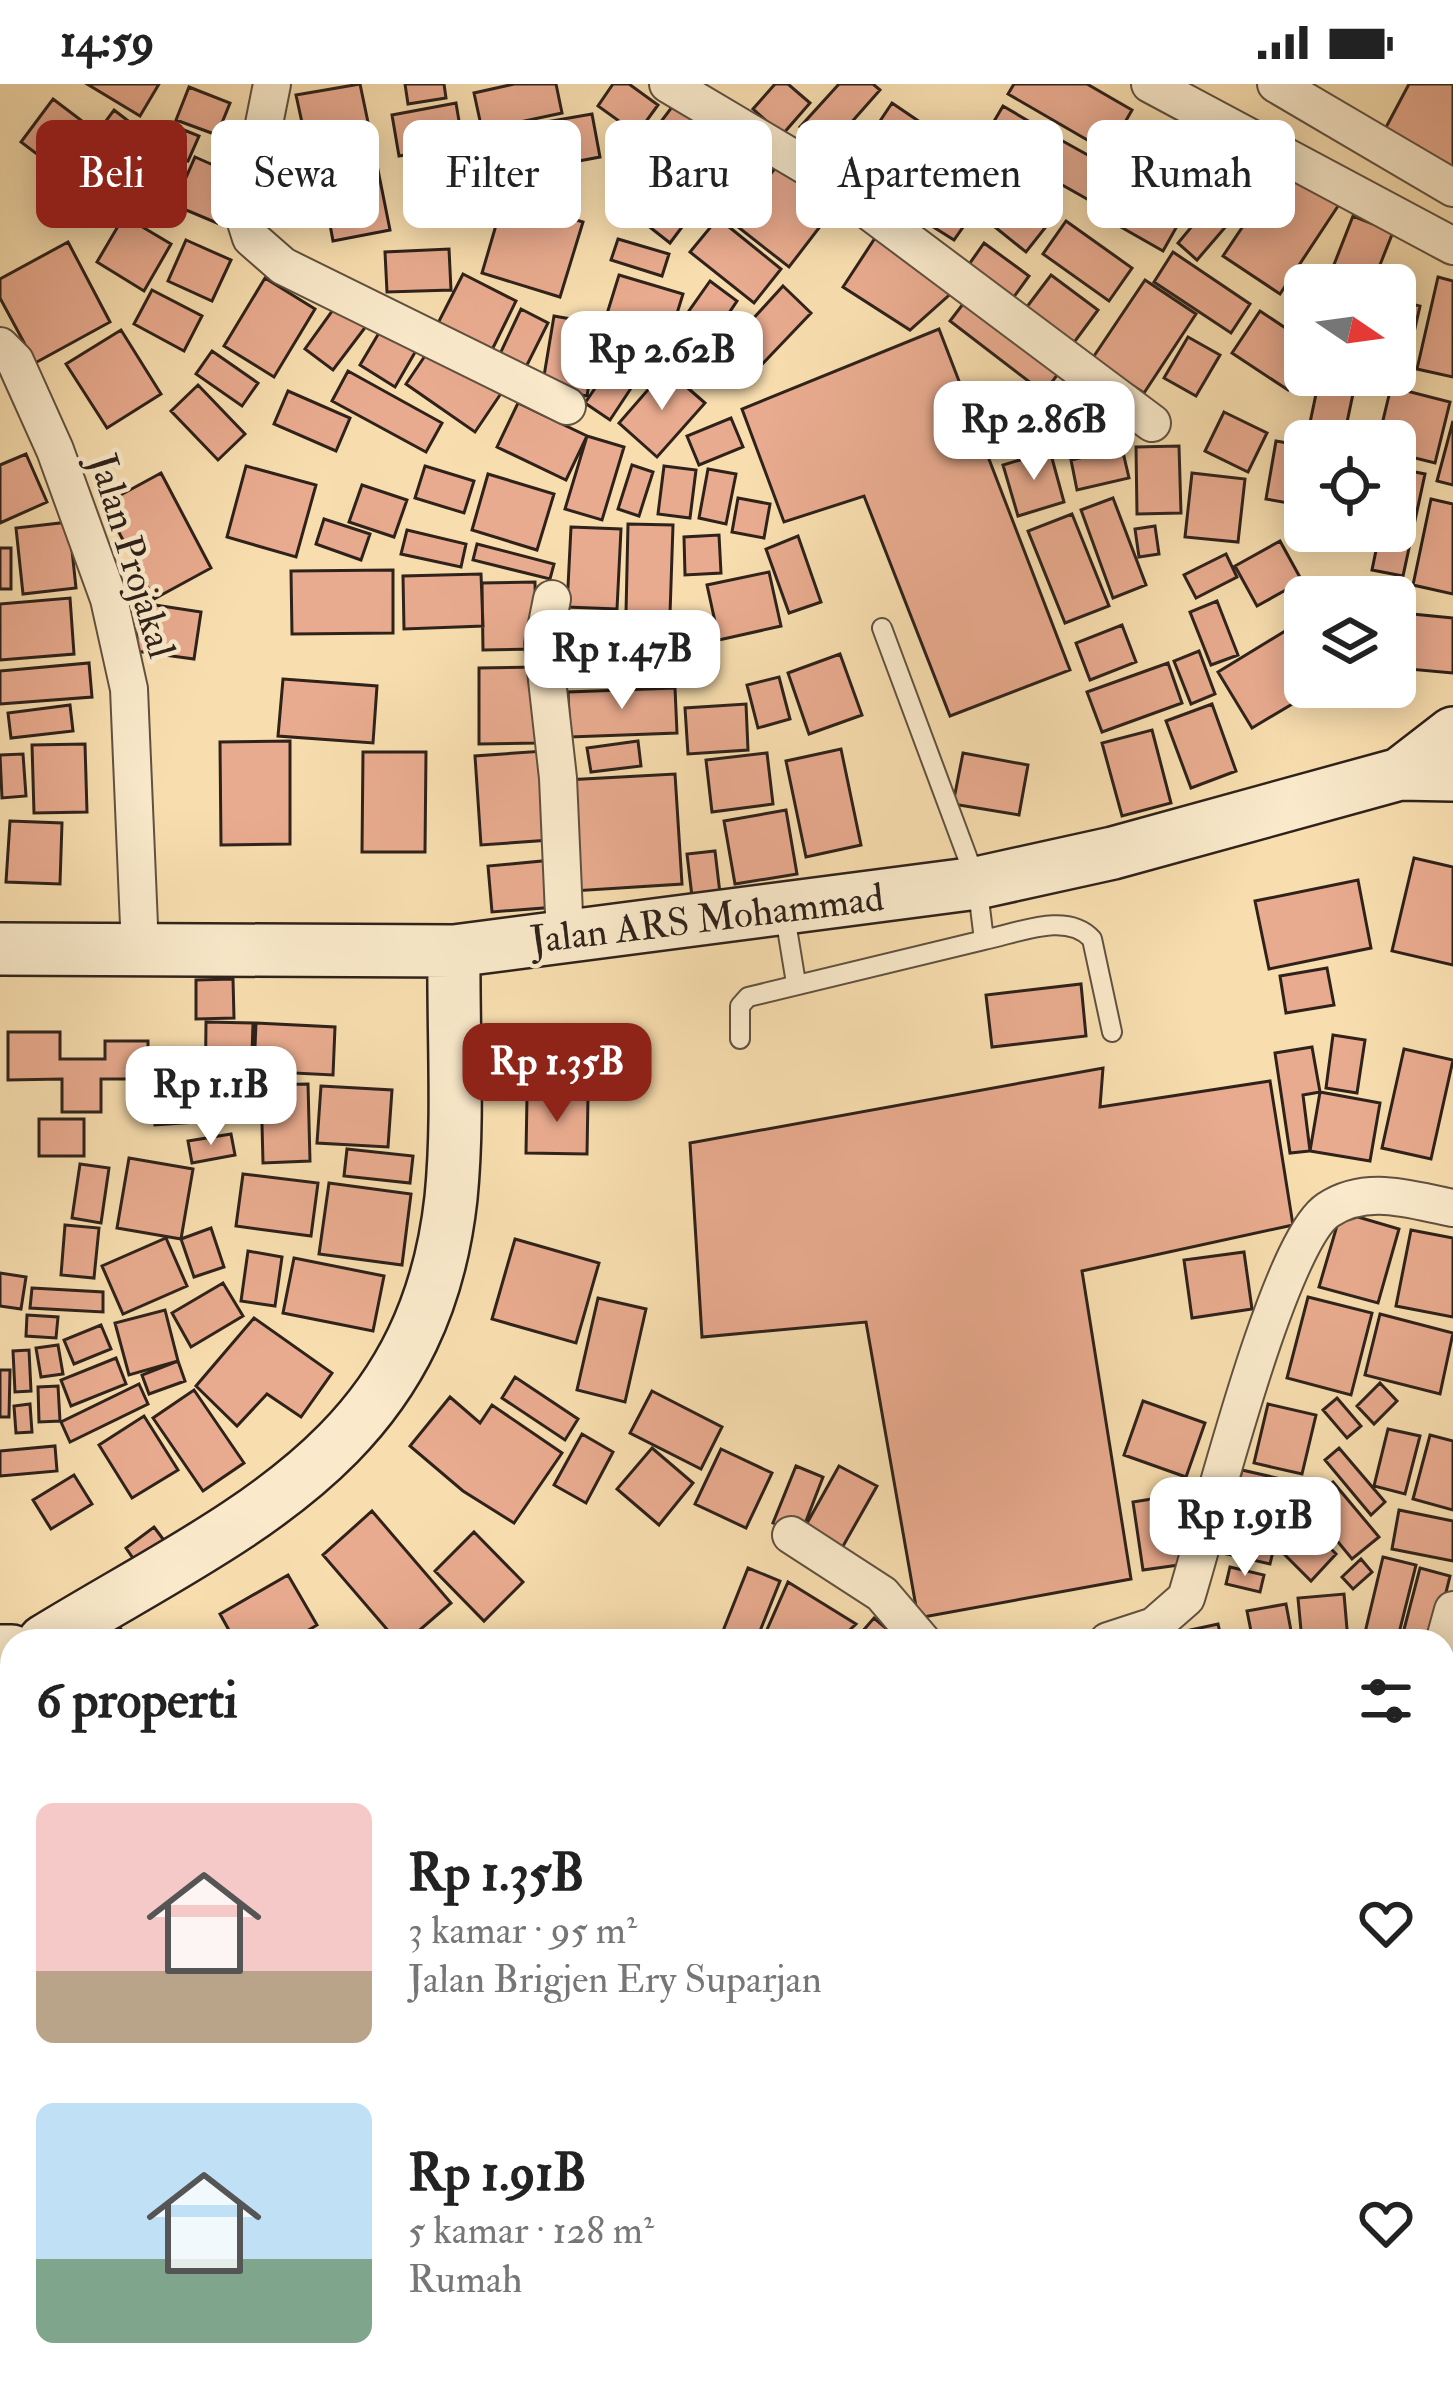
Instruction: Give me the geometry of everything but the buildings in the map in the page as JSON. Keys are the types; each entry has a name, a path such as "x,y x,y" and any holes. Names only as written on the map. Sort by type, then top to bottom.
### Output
{"street":[{"path":"272,84 245,219 250,238 283,266 567,406"},
{"path":"668,84 818,173 1152,422"},
{"path":"1150,84 1453,246"},
{"path":"1276,84 1453,188"},
{"name":"Jalan Projakal","path":"0,346 15,361 55,450 109,599 129,689 140,949"},
{"path":"552,599 543,644 558,778 565,938"},
{"name":"Jalan ARS Mohammad","path":"1400,773 1453,733"},
{"name":"Jalan ARS Mohammad","path":"0,949 454,951 565,938 977,883 1113,853 1400,773 1453,775"},
{"path":"65,1629 189,1559 286,1493 354,1430 404,1361 440,1263 451,1195 454,951"},
{"path":"1145,1629 1186,1598 1291,1265 1324,1212 1372,1193 1453,1208"},
{"path":"791,1535 882,1594 912,1629"}],"lane":[{"path":"882,628 977,883 984,940"},
{"path":"784,910 796,982"},
{"path":"740,1040 740,1006 748,997 796,982 1068,923 1082,928 1092,939 1112,1032"}]}
